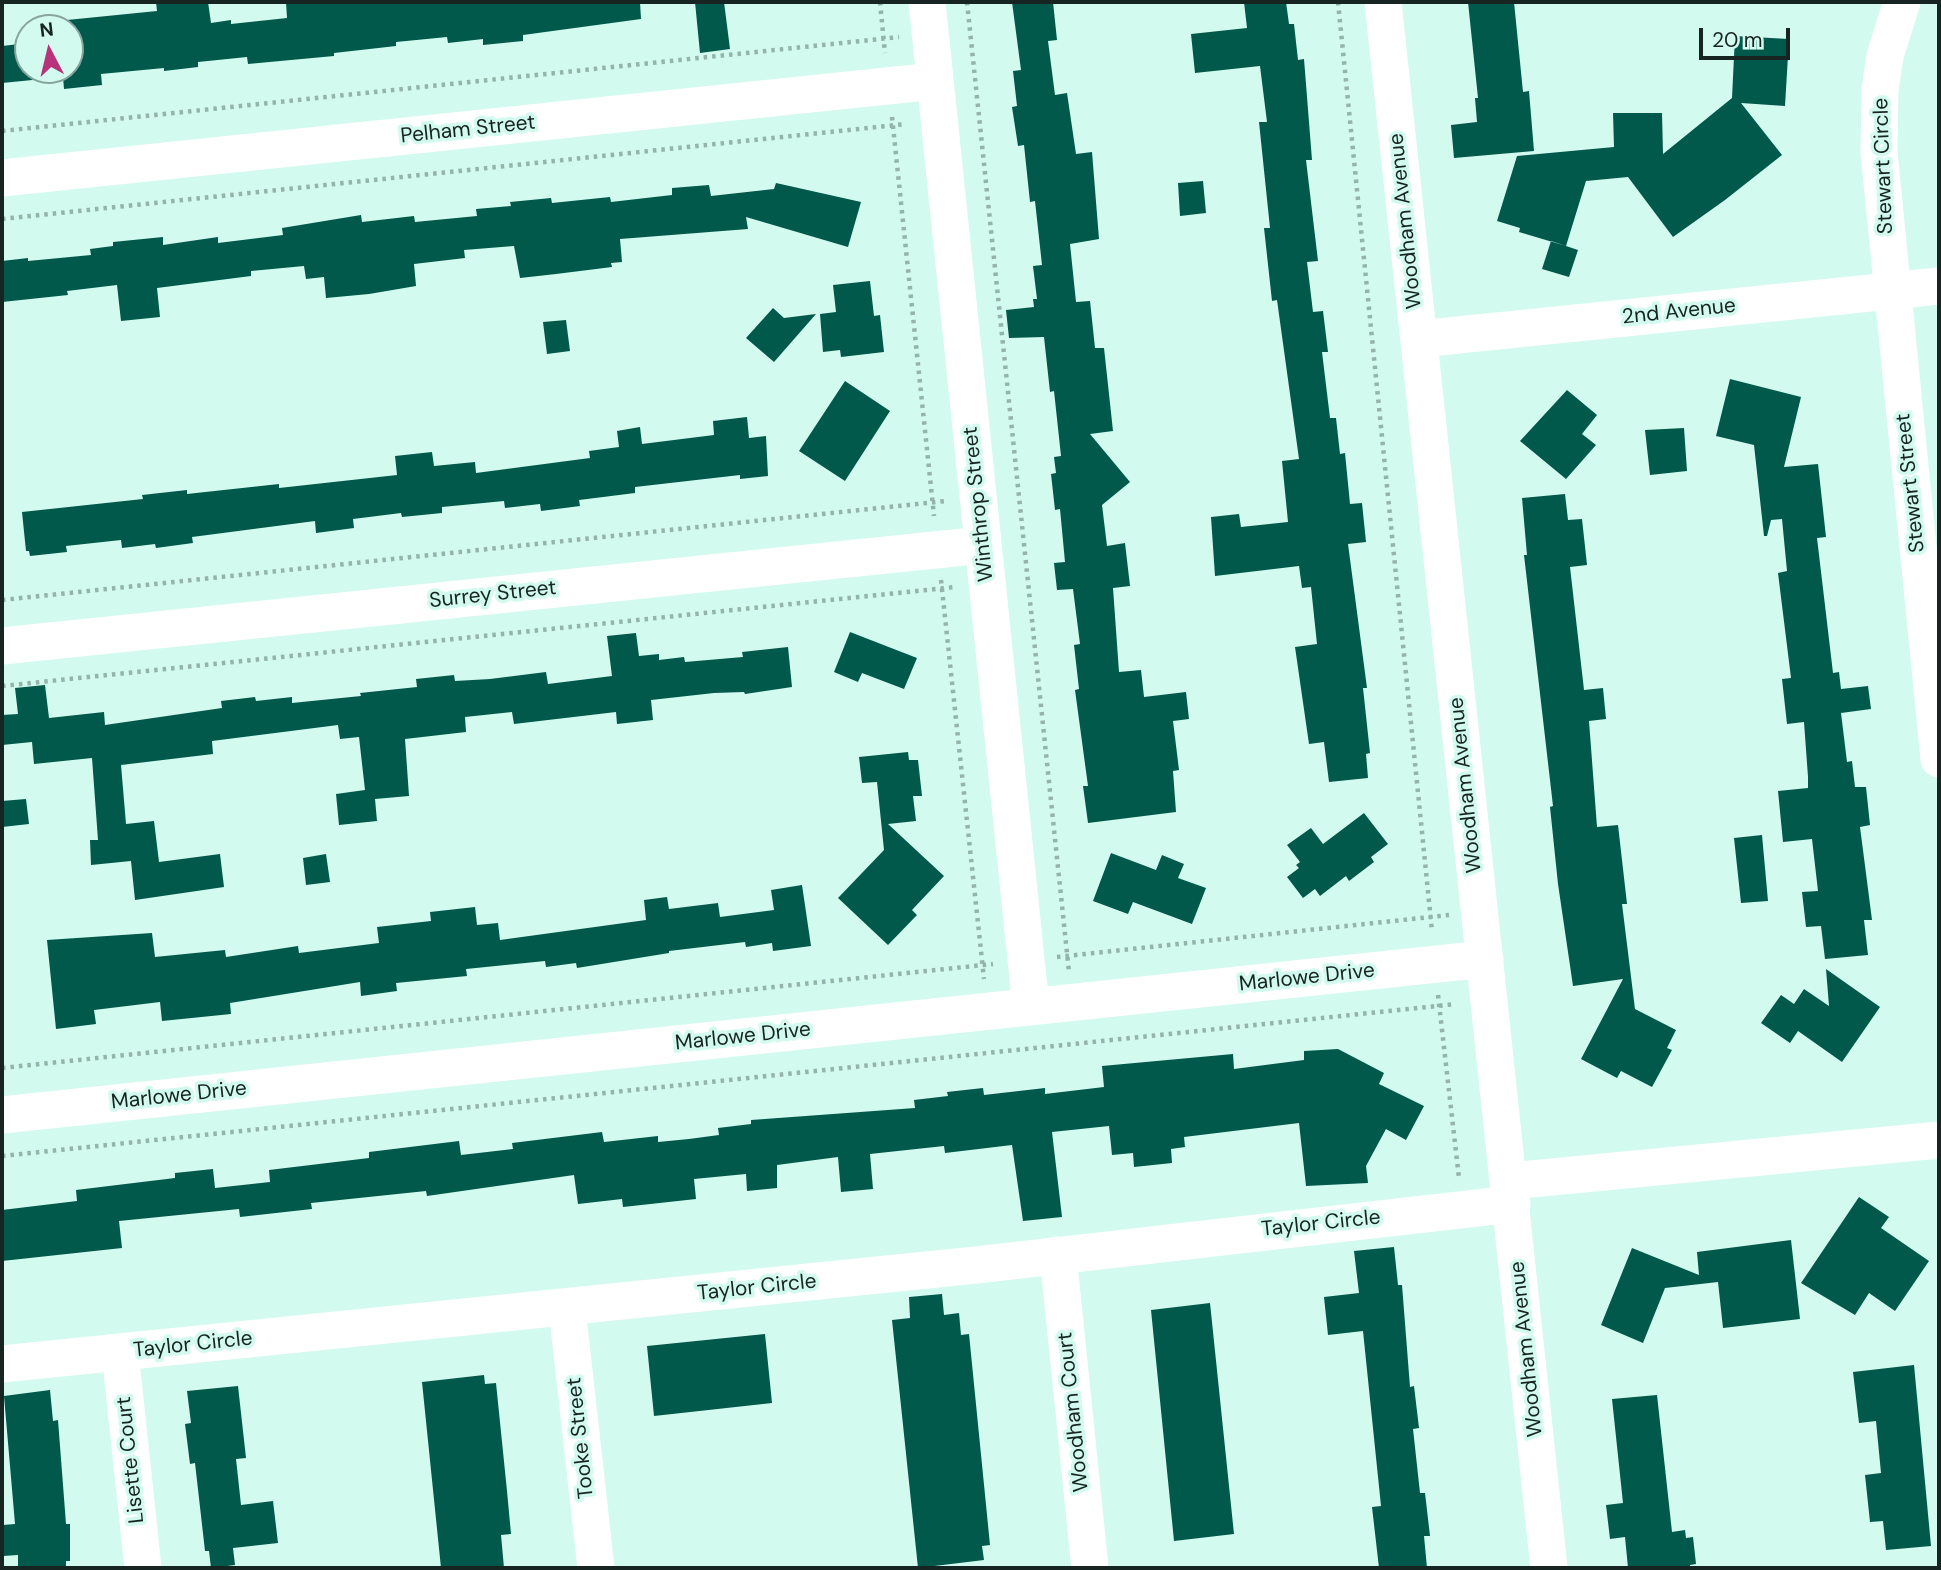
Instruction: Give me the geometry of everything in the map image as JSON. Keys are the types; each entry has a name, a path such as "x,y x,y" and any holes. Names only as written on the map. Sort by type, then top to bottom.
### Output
{"street":[{"name":"Woodham Avenue","path":"1383,2 1549,1568"},
{"name":"Stewart Circle","path":"1891,290 1879,152 1880,90 1885,56 1902,2"},
{"name":"Winthrop Street","path":"928,18 1031,1007"},
{"name":"Pelham Street","path":"2,178 935,81"},
{"name":"2nd Avenue","path":"1419,339 1939,286"},
{"name":"Stewart Street","path":"1891,290 1939,759"},
{"name":"Surrey Street","path":"2,646 984,545"},
{"name":"Marlowe Drive","path":"2,1115 1485,959"},
{"name":"Taylor Circle","path":"2,1364 567,1308 1462,1209 1511,1193 1939,1140"},
{"name":"Woodham Court","path":"1058,1255 1090,1568"},
{"name":"Tooke Street","path":"567,1308 596,1568"},
{"name":"Lisette Court","path":"120,1352 143,1568"}],"path":[{"path":"880,2 988,1011"},
{"path":"967,2 1073,1002"},
{"path":"1338,2 1439,1006 1462,1209"},
{"path":"2,131 884,38 928,18"},
{"path":"2,219 939,121"},
{"path":"2,600 979,498"},
{"path":"2,686 988,585"},
{"path":"2,1068 1480,912"},
{"path":"2,1156 1490,1000"}],"building":[{"path":"156,2 208,2 211,23 231,20 231,24 287,18 286,2 640,2 641,19 523,35 523,41 483,45 483,39 448,43 447,37 396,42 396,46 334,53 334,56 248,64 247,57 198,62 198,67 101,74 102,85 64,89 64,84 84,84 84,18 157,11"},
{"path":"695,2 724,2 730,49 700,53"},
{"path":"1012,2 1053,2 1057,40 1048,41 1055,95 1067,93 1076,154 1092,152 1099,239 1070,244 1076,302 1090,301 1095,348 1104,348 1113,431 1090,434 1130,482 1102,505 1107,546 1125,543 1130,586 1113,588 1119,672 1141,670 1144,697 1186,692 1189,719 1173,721 1179,770 1173,771 1176,812 1088,823 1083,786 1088,786 1075,690 1079,689 1074,645 1080,644 1073,589 1057,590 1054,563 1065,562 1060,509 1055,510 1051,474 1056,473 1054,457 1061,456 1054,391 1050,392 1044,337 1009,338 1006,310 1034,307 1033,299 1037,299 1033,266 1042,265 1035,201 1030,202 1024,145 1018,146 1012,107 1017,106 1013,71 1021,70"},
{"path":"1244,2 1286,2 1289,24 1294,24 1298,60 1304,59 1312,160 1306,160 1318,261 1307,262 1313,312 1323,311 1328,352 1322,352 1330,418 1336,418 1340,454 1345,453 1350,504 1362,503 1366,542 1348,544 1367,688 1363,688 1370,753 1366,754 1368,778 1329,782 1324,742 1309,744 1295,647 1317,644 1311,587 1302,588 1299,566 1215,576 1211,517 1239,514 1241,527 1288,522 1282,461 1299,459 1277,300 1272,301 1264,228 1270,228 1259,122 1267,122 1260,66 1195,73 1191,34 1247,28"},
{"path":"1468,2 1514,2 1523,92 1529,91 1534,151 1454,158 1451,125 1477,122 1475,98 1478,98"},
{"path":"1735,36 1789,39 1785,106 1741,103 1782,155 1725,200 1673,237 1628,177 1586,181 1566,246 1519,232 1520,228 1497,221 1517,156 1614,147 1613,113 1662,113 1663,154 1732,98"},
{"path":"14,45 14,82 2,83 2,46"},
{"path":"1203,181 1206,213 1180,216 1178,183"},
{"path":"776,183 861,202 848,247 746,217 748,229 620,239 622,262 611,263 612,267 556,274 520,278 514,246 464,250 465,258 414,264 416,286 369,294 326,298 324,277 306,279 304,266 251,271 251,276 157,288 160,317 121,321 117,285 67,291 68,295 2,302 2,261 91,255 90,249 113,246 113,242 163,237 163,245 218,237 218,243 283,235 282,228 361,215 362,222 414,216 415,222 477,216 476,209 511,206 510,202 551,198 552,203 610,197 611,202 672,195 672,188 709,185 711,196 774,189"},
{"path":"1551,241 1578,250 1569,277 1542,269"},
{"path":"870,281 874,316 880,315 884,352 841,357 840,350 823,352 820,314 836,312 833,285"},
{"path":"773,308 784,318 816,314 774,362 746,338"},
{"path":"566,320 570,351 547,354 543,322"},
{"path":"1730,379 1801,397 1784,467 1818,464 1826,537 1817,538 1833,673 1839,672 1841,689 1868,686 1871,709 1841,713 1847,762 1852,761 1855,787 1866,787 1870,825 1860,827 1872,920 1864,920 1868,955 1825,959 1821,926 1806,927 1802,892 1818,891 1812,839 1783,842 1778,791 1808,788 1808,777 1804,722 1787,724 1782,679 1791,678 1778,573 1787,571 1782,519 1771,520 1767,536 1764,536 1754,445 1716,436"},
{"path":"845,381 890,411 845,481 799,451"},
{"path":"1567,390 1597,415 1582,434 1596,445 1566,479 1520,441"},
{"path":"747,417 749,438 766,436 768,476 740,479 740,475 635,487 635,493 579,500 580,506 541,511 540,504 505,508 504,501 442,507 442,513 402,517 401,513 353,519 354,528 316,533 315,521 192,537 193,543 156,548 155,544 122,548 121,540 66,546 67,552 30,556 29,551 26,551 22,512 143,499 142,495 187,490 187,494 279,484 279,488 397,475 395,456 432,452 434,466 475,462 476,473 590,458 589,451 619,447 617,431 640,427 642,444 714,435 713,421"},
{"path":"1684,428 1687,471 1650,475 1645,430"},
{"path":"1565,494 1568,520 1582,519 1587,565 1570,567 1584,690 1603,688 1606,719 1589,721 1597,827 1618,825 1627,904 1622,904 1635,1009 1676,1030 1667,1048 1672,1050 1652,1087 1621,1071 1617,1078 1581,1059 1623,979 1573,986 1558,884 1550,807 1553,806 1524,555 1527,555 1522,498"},
{"path":"850,632 917,658 904,689 862,673 858,682 834,672"},
{"path":"636,633 639,656 659,654 659,660 684,657 685,662 743,657 742,652 788,647 792,687 745,694 714,693 651,700 653,720 617,724 616,712 514,724 512,712 465,717 466,732 405,739 409,796 375,799 377,821 339,825 336,794 365,790 359,737 340,739 338,725 212,741 213,754 121,765 126,824 154,821 159,862 220,854 224,887 135,900 131,861 91,865 90,840 98,840 92,758 34,764 32,742 2,745 2,715 18,714 15,688 45,685 49,718 104,712 105,725 222,708 221,701 255,697 256,701 292,697 292,703 361,696 360,693 417,687 416,679 454,675 455,681 546,672 548,684 612,676 607,636"},
{"path":"908,752 909,760 918,760 922,796 913,796 916,821 888,824 944,876 912,910 917,915 888,945 838,898 884,850 877,782 862,783 859,757"},
{"path":"26,799 29,824 2,827 2,801"},
{"path":"1364,813 1388,844 1371,857 1374,862 1349,881 1346,876 1320,896 1315,889 1303,898 1287,877 1299,868 1296,865 1300,862 1287,845 1311,828 1323,844"},
{"path":"1762,835 1768,901 1741,903 1734,838"},
{"path":"1111,853 1156,870 1162,855 1184,864 1178,878 1206,888 1192,924 1133,902 1128,914 1093,901"},
{"path":"326,854 330,882 306,885 303,858"},
{"path":"802,885 811,946 773,951 772,943 746,947 745,942 669,951 577,968 576,963 546,967 545,961 466,969 467,976 396,983 397,991 361,996 360,982 230,1003 231,1014 162,1021 160,1002 94,1010 96,1024 56,1029 47,940 152,933 155,957 225,950 226,957 298,946 299,953 379,943 377,927 431,921 430,912 475,907 477,925 498,923 500,940 646,920 644,900 667,897 669,909 718,903 720,917 774,910 771,890"},
{"path":"1826,969 1880,1007 1842,1062 1798,1031 1790,1043 1761,1023 1781,995 1794,1004 1804,989 1829,1006"},
{"path":"1338,1049 1384,1073 1379,1084 1424,1106 1406,1140 1386,1129 1366,1166 1368,1183 1306,1186 1299,1123 1184,1137 1185,1147 1171,1149 1172,1163 1134,1167 1133,1153 1112,1155 1109,1126 1052,1132 1062,1217 1023,1221 1012,1145 945,1153 944,1146 870,1154 873,1189 841,1192 838,1157 777,1165 777,1188 747,1191 746,1174 694,1179 696,1199 623,1207 622,1199 578,1204 574,1175 427,1196 426,1191 311,1203 312,1209 240,1217 239,1209 119,1221 122,1248 2,1261 2,1210 77,1201 76,1190 175,1178 175,1173 213,1169 215,1188 270,1182 269,1170 369,1158 369,1152 459,1141 461,1155 513,1149 512,1143 602,1132 604,1142 658,1136 658,1142 689,1139 719,1135 718,1128 751,1124 751,1120 915,1108 914,1100 948,1096 947,1092 983,1088 984,1095 1045,1088 1045,1094 1104,1087 1102,1066 1233,1054 1234,1069 1304,1060 1304,1051"},
{"path":"1859,1197 1889,1217 1881,1228 1929,1261 1895,1311 1869,1293 1855,1315 1801,1283"},
{"path":"1791,1240 1800,1319 1723,1328 1718,1282 1665,1288 1643,1343 1601,1325 1632,1248 1699,1275 1697,1252"},
{"path":"1394,1247 1398,1285 1402,1285 1410,1387 1414,1386 1419,1428 1413,1429 1420,1493 1425,1493 1430,1536 1424,1536 1427,1568 1379,1568 1372,1507 1381,1506 1363,1331 1328,1335 1324,1297 1359,1293 1354,1251"},
{"path":"942,1294 944,1315 959,1313 961,1335 969,1334 990,1545 982,1546 984,1560 918,1568 892,1320 910,1318 909,1297"},
{"path":"1210,1303 1234,1534 1174,1541 1151,1310"},
{"path":"765,1334 772,1403 654,1416 647,1346"},
{"path":"1914,1365 1931,1546 1886,1550 1883,1521 1870,1522 1865,1475 1881,1473 1876,1421 1859,1423 1853,1372"},
{"path":"484,1375 485,1384 496,1383 511,1534 501,1535 504,1568 441,1568 422,1382"},
{"path":"238,1386 246,1458 236,1459 241,1505 273,1501 278,1543 233,1548 235,1565 211,1568 209,1551 205,1551 195,1463 190,1464 185,1424 191,1423 187,1391"},
{"path":"50,1390 53,1421 58,1420 66,1524 70,1524 70,1561 66,1561 66,1568 18,1568 18,1555 3,1556 3,1525 15,1524 4,1396"},
{"path":"1657,1395 1672,1532 1685,1530 1686,1538 1693,1537 1696,1564 1690,1565 1690,1568 1628,1568 1625,1537 1610,1539 1606,1505 1623,1503 1612,1399"}]}
